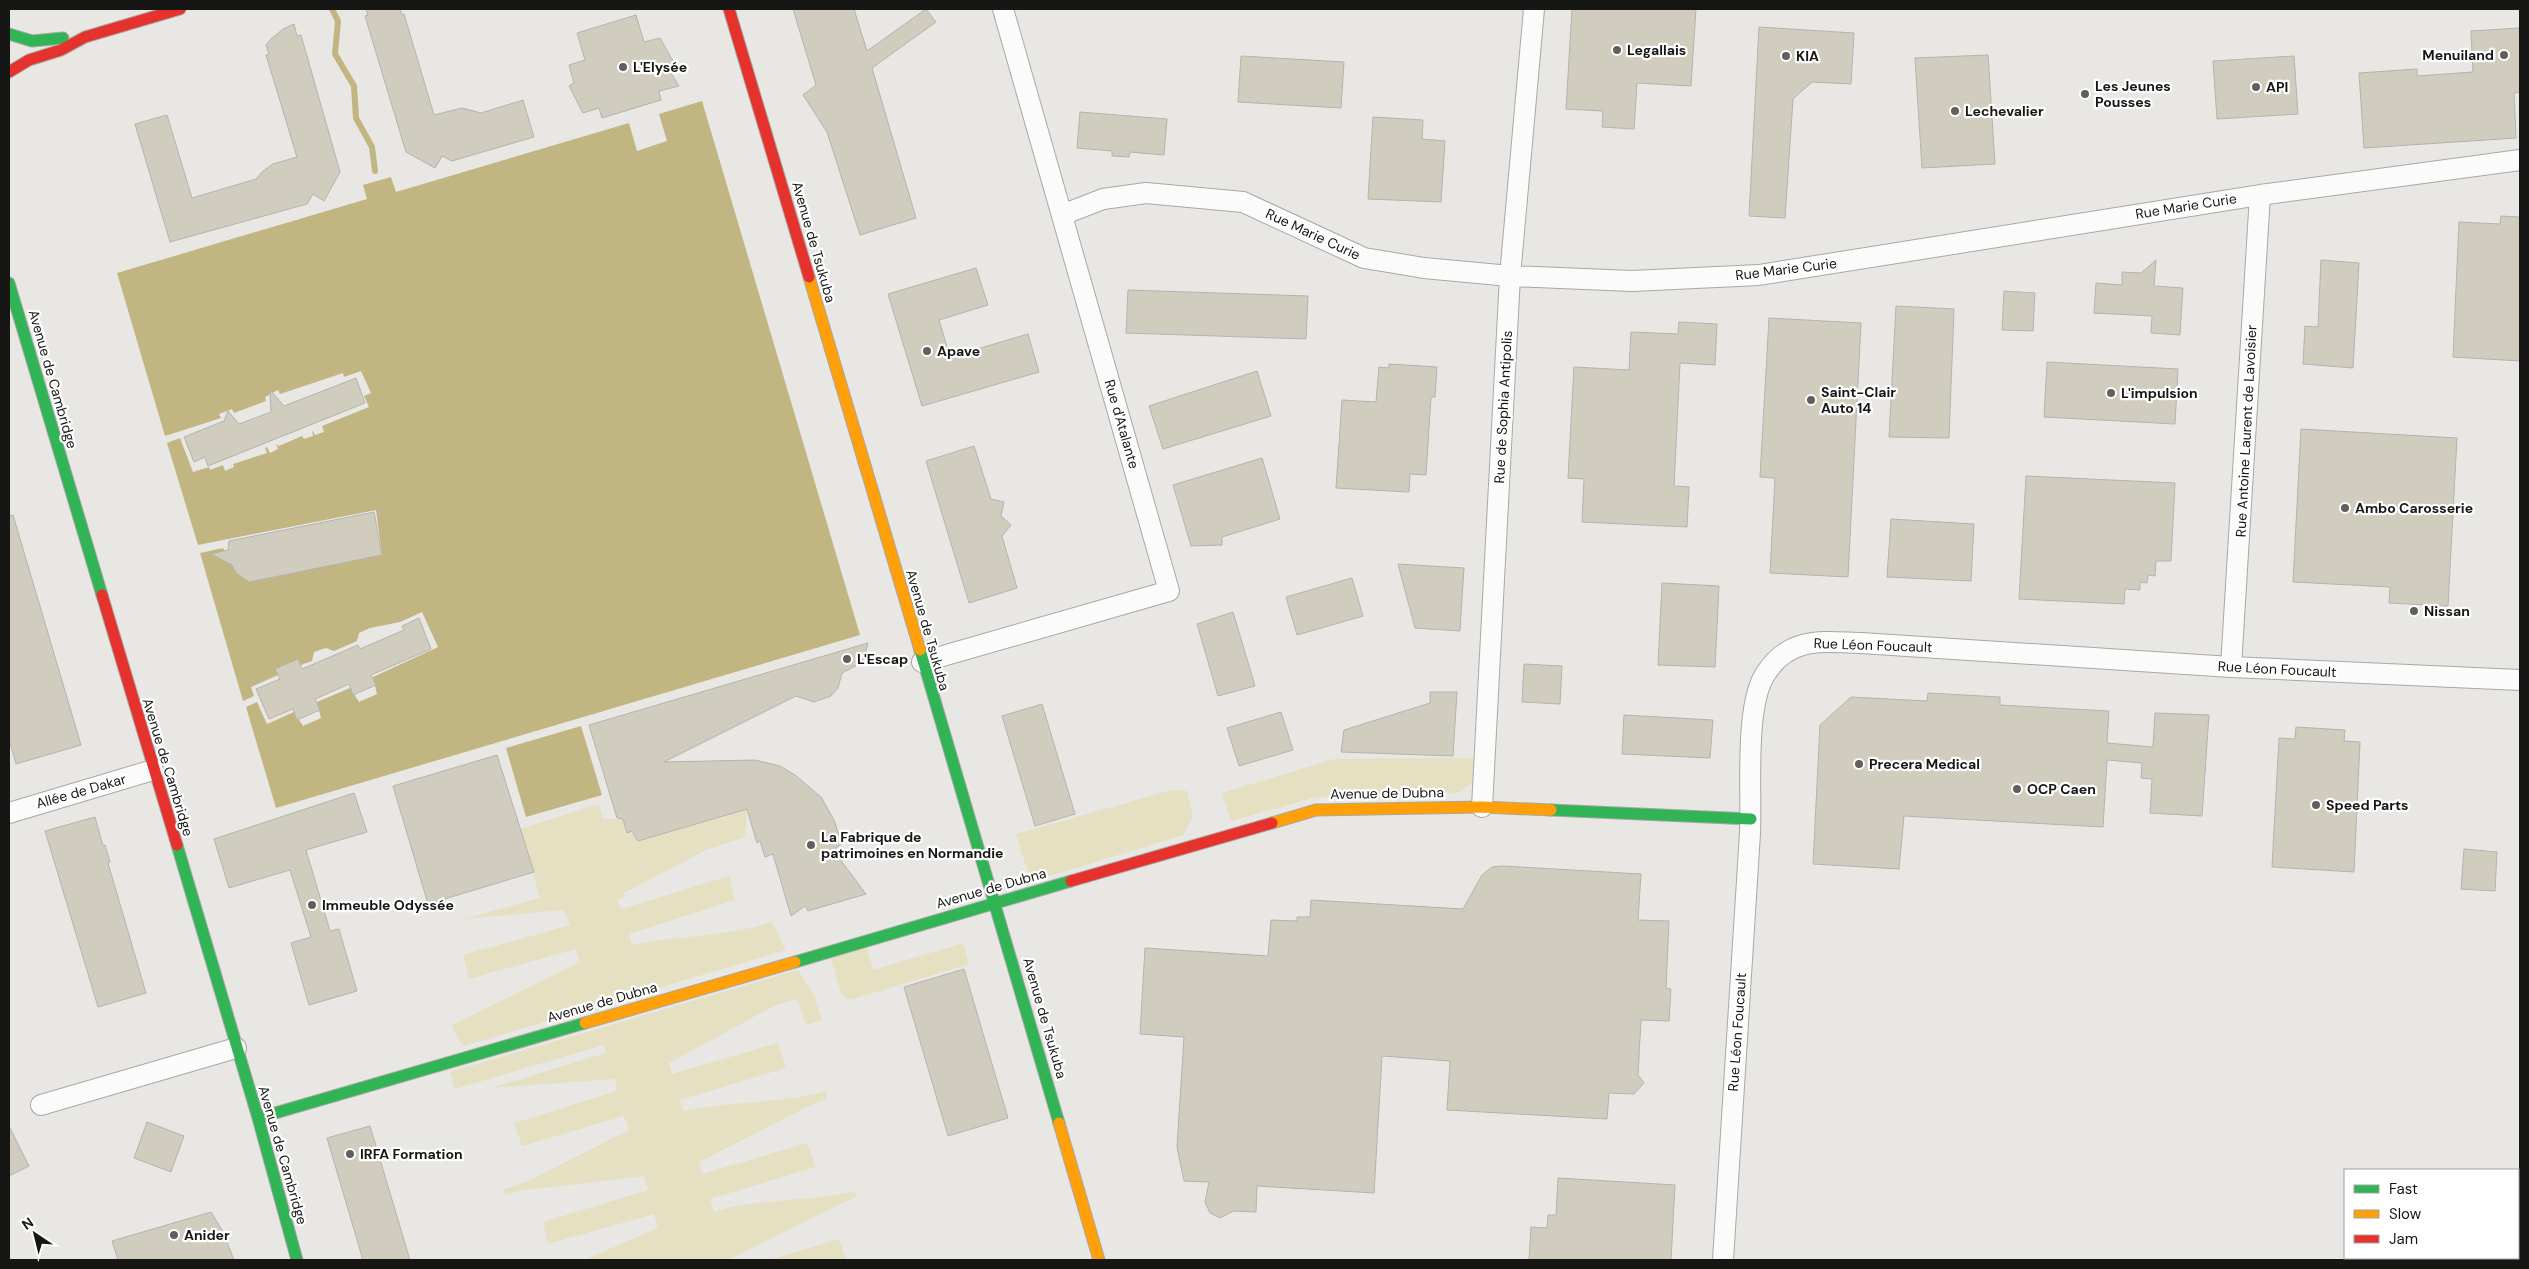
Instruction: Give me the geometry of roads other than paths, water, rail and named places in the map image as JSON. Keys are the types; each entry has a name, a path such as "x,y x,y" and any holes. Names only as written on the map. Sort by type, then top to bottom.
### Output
{"street":[{"path":"9,72 28,60 61,50 85,37 180,9"},
{"name":"Avenue de Tsukuba","path":"729,9 995,902 1099,1260"},
{"name":"Rue d'Atalante","path":"922,662 1169,591 1003,9"},
{"name":"Rue de Sophia Antipolis","path":"1482,807 1510,276 1534,9"},
{"path":"9,34 32,41 85,37"},
{"name":"Rue Marie Curie","path":"1062,215 1102,199 1146,193 1243,202 1364,258 1424,268 1510,276 1632,281 1759,275 2260,195 2520,160"},
{"name":"Rue Antoine Laurent de Lavoisier","path":"2231,667 2260,195"},
{"name":"Avenue de Cambridge","path":"9,282 258,1118 297,1260"},
{"name":"Rue Léon Foucault","path":"1723,1260 1751,819 1751,737 1758,692 1765,674 1776,660 1808,642 1861,643 2231,667 2520,680"},
{"name":"Allée de Dakar","path":"9,813 153,770"},
{"name":"Avenue de Dubna","path":"258,1118 1316,810 1482,807 1751,819"},
{"path":"41,1105 236,1048"}],"waterway":[{"path":"332,9 338,21 335,54 354,86 356,118 372,147 375,171"}],"place":[{"name":"Legallais","path":"1617,50"},
{"name":"Menuiland","path":"2504,55"},
{"name":"KIA","path":"1786,56"},
{"name":"L'Elysée","path":"623,67"},
{"name":"API","path":"2256,87"},
{"name":"Les Jeunes Pousses","path":"2085,94"},
{"name":"Lechevalier","path":"1955,111"},
{"name":"Apave","path":"927,351"},
{"name":"L'impulsion","path":"2111,393"},
{"name":"Saint-Clair Auto 14","path":"1811,400"},
{"name":"Ambo Carosserie","path":"2345,508"},
{"name":"Nissan","path":"2414,611"},
{"name":"L'Escap","path":"847,659"},
{"name":"Precera Medical","path":"1859,764"},
{"name":"OCP Caen","path":"2017,789"},
{"name":"Speed Parts","path":"2316,805"},
{"name":"La Fabrique de patrimoines en Normandie","path":"811,845"},
{"name":"Immeuble Odyssée","path":"312,905"},
{"name":"IRFA Formation","path":"350,1154"},
{"name":"Anider","path":"174,1235"}]}
